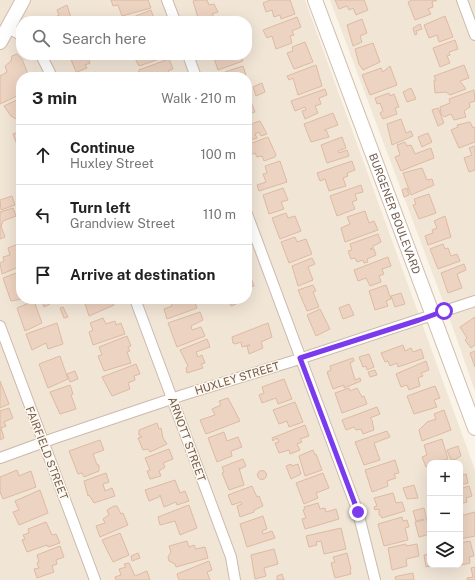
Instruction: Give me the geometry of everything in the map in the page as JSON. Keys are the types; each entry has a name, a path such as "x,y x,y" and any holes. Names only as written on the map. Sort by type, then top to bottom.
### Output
{"main road":[{"path":"0,42 23,0"},
{"name":"BURGENER BOULEVARD","path":"315,0 475,428"}],"street":[{"path":"167,0 173,16"},
{"path":"462,0 475,35"},
{"path":"8,28 16,32"},
{"path":"44,60 50,72"},
{"path":"190,60 194,72"},
{"path":"252,228 358,512 375,580"},
{"name":"HUXLEY STREET","path":"0,458 172,399 475,301"},
{"name":"ARNOTT STREET","path":"136,304 231,557 235,580"},
{"name":"FAIRFIELD STREET","path":"0,326 95,580"}],"shaded area":[{"path":"0,0 305,0 475,470 475,580 0,580"},
{"path":"330,0 475,0 475,391 453,328"}],"building":[{"path":"111,0 148,0 151,8 122,16 118,5 113,6"},
{"path":"207,0 209,5 214,4 218,12 212,14 213,16 198,16 193,1"},
{"path":"270,0 290,0 295,14 281,19 280,15 274,17 272,10 266,12 263,3"},
{"path":"335,0 364,0 368,10 356,15 353,8 349,10 347,6 339,9"},
{"path":"412,0 437,0 432,2 433,7 428,9 431,14 415,20 408,2"},
{"path":"67,5 70,16 57,16 59,15 57,10"},
{"path":"151,10 153,16 136,16"},
{"path":"445,16 453,37 439,42 437,35 429,38 424,25"},
{"path":"297,17 301,27 292,31 294,35 290,36 292,43 276,49 272,36 267,38 263,30"},
{"path":"362,19 367,33 360,36 362,42 353,46 347,25"},
{"path":"420,24 422,29 416,31 417,34 415,35 413,28"},
{"path":"455,40 458,49 449,52 450,55 447,56 450,63 440,67 433,48"},
{"path":"305,42 313,62 294,69 287,53 293,51 292,47"},
{"path":"373,43 380,62 363,70 359,64 355,49"},
{"path":"16,54 16,60 22,60 27,72 16,72 16,96 0,104 0,76 7,72 5,66 11,61 12,56"},
{"path":"71,60 89,60 90,63 85,65 87,68 76,72"},
{"path":"136,60 156,60 139,66"},
{"path":"166,60 169,60 173,69 168,72 139,72 139,70"},
{"path":"215,60 243,61 218,70"},
{"path":"316,65 322,86 298,95 293,78 289,80 287,76"},
{"path":"464,65 469,78 460,81 466,89 450,95 446,92 435,93 434,80 436,80 434,76"},
{"path":"243,66 245,72 225,72"},
{"path":"390,66 397,85 370,95 362,75 381,68 383,72"},
{"path":"262,83 265,92 256,96 253,87"},
{"path":"411,88 416,99 407,102 403,92"},
{"path":"325,89 327,95 319,98 321,104 315,106 318,113 305,119 302,111 306,110 305,107 295,111 291,101"},
{"path":"474,90 475,101 469,103 470,107 464,111 466,117 454,120 451,114 444,117 441,114 440,107 450,103 449,99"},
{"path":"389,93 390,96 394,94 399,107 395,108 397,114 383,119 380,113 383,111 380,103 377,104 375,98"},
{"path":"16,100 16,119 11,116 4,106"},
{"path":"252,104 255,112 252,113"},
{"path":"438,108 444,123 438,126 432,110"},
{"path":"333,113 338,125 324,130 326,130 329,137 311,142 304,124"},
{"path":"401,119 406,133 411,131 413,136 392,145 387,124"},
{"path":"260,121 267,134 261,136 259,132 255,134 257,138 252,140 252,124"},
{"path":"470,122 473,128 475,127 475,142 459,148 451,130 458,127 457,125"},
{"path":"16,133 16,142 13,134"},
{"path":"428,133 432,142 422,147 418,137"},
{"path":"268,137 276,155 275,157 264,161 262,156 257,157 255,153 252,154 252,143"},
{"path":"342,137 346,148 338,151 339,153 347,150 349,156 327,163 321,145"},
{"path":"405,142 407,146 411,145 415,154 431,148 434,158 401,171 395,157 400,155 397,145"},
{"path":"475,146 475,170 469,172 464,158 472,155 469,148"},
{"path":"280,161 287,182 259,191 257,185 266,182 263,174 267,173 265,166"},
{"path":"352,161 355,170 347,173 348,176 343,178 346,186 329,191 325,179 320,181 317,173"},
{"path":"422,168 427,180 432,179 434,185 411,195 403,173"},
{"path":"361,185 363,192 355,194 357,200 352,202 355,209 337,216 330,196"},
{"path":"283,188 288,200 281,202 284,209 269,214 263,195"},
{"path":"407,188 409,195 404,197 402,190"},
{"path":"429,194 436,213 419,219 413,205 416,204 414,199"},
{"path":"12,196 15,205 1,210 0,200"},
{"path":"13,208 16,216 3,221 1,226 5,237 0,239 0,212"},
{"path":"365,211 369,223 374,221 378,230 345,242 341,228 350,224 347,217"},
{"path":"286,213 288,218 295,216 301,231 280,239 272,218"},
{"path":"445,216 451,237 428,245 425,236 433,233 432,230 437,228 434,221"},
{"path":"378,234 381,242 370,249 374,249 376,255 367,259 368,262 364,263 363,260 357,262 355,258 351,259 348,251 352,250 350,244"},
{"path":"295,237 297,242 306,239 312,254 289,263 281,242"},
{"path":"443,244 445,249 448,248 451,256 457,254 460,261 438,269 430,249"},
{"path":"16,245 16,268 2,274 0,263 4,261 3,257 10,255 8,248"},
{"path":"388,257 391,266 382,269 384,274 379,276 381,282 370,286 366,278 358,281 354,270"},
{"path":"312,258 315,264 308,267 313,280 298,286 292,266"},
{"path":"464,264 466,270 457,274 462,288 448,293 441,273"},
{"path":"16,273 16,300 11,301 3,278"},
{"path":"313,285 316,291 313,292 319,307 307,311 298,290"},
{"path":"386,285 391,299 386,301 388,306 375,310 369,291"},
{"path":"401,293 405,304 395,307 391,296"},
{"path":"27,304 35,304 42,323 25,331 17,308"},
{"path":"43,304 50,304 44,307"},
{"path":"85,304 114,305 89,316"},
{"path":"172,304 196,304 197,308 167,319 164,309 172,306"},
{"path":"349,304 354,315 343,319 339,308"},
{"path":"63,307 68,317 64,318 60,308"},
{"path":"320,309 330,329 316,336 307,315"},
{"path":"200,312 203,320 191,326 192,330 201,327 205,336 177,347 168,323"},
{"path":"475,317 475,345 471,348 465,340 467,338 460,327"},
{"path":"103,318 106,324 115,321 116,325 121,323 125,334 93,345 89,332 93,330 90,323"},
{"path":"57,323 63,344 48,349 46,343 32,350 26,334"},
{"path":"268,323 272,337 261,342 263,348 249,354 247,346 250,345 242,347 241,342 235,344 233,343 232,337"},
{"path":"127,336 131,346 128,347 130,351 127,352 131,363 104,371 98,356 102,355 99,347"},
{"path":"207,339 210,347 196,352 198,357 202,355 205,363 201,364 203,368 187,373 186,368 188,366 180,350"},
{"path":"403,345 405,351 411,348 413,352 421,349 424,358 398,367 397,363 390,366 388,361 385,362 381,353"},
{"path":"475,351 475,367 470,353"},
{"path":"369,354 374,367 367,370 366,366 363,367 359,357"},
{"path":"60,356 68,379 48,388 39,364"},
{"path":"353,358 354,361 350,363 355,380 360,378 361,381 344,388 344,385 333,389 327,372 331,370 330,366"},
{"path":"426,361 429,370 421,373 423,376 418,378 420,386 409,390 407,385 401,387 396,374"},
{"path":"136,364 140,374 134,376 135,380 128,383 130,389 112,396 102,377"},
{"path":"375,370 377,375 370,377 368,372"},
{"path":"75,371 78,379 70,382 67,374"},
{"path":"284,379 292,399 278,404 276,398 262,403 259,395 264,393 262,387"},
{"path":"0,381 9,404 0,408"},
{"path":"70,385 73,394 71,395 76,409 60,414 50,392"},
{"path":"435,386 440,398 434,400 437,407 414,414 407,396"},
{"path":"349,388 350,391 357,388 362,397 364,396 367,404 342,413 335,393"},
{"path":"228,398 240,421 206,434 200,420 215,415 212,409 221,405 219,401"},
{"path":"295,402 303,422 289,427 287,421 279,424 273,410"},
{"path":"377,407 380,414 370,418 372,420 374,430 363,434 361,429 356,430 354,427 346,430 342,420"},
{"path":"9,408 13,418 4,422 6,426 1,428 4,438 0,440 0,411"},
{"path":"444,410 451,430 422,441 419,430 427,422 436,419 434,414"},
{"path":"157,423 159,429 161,428 163,438 167,444 150,452 148,449 143,450 138,438 142,437 139,435 139,430"},
{"path":"305,425 309,436 300,439 302,442 297,444 300,450 290,454 289,450 279,453 275,443 279,442 277,438 273,441 272,438"},
{"path":"387,431 390,437 374,443 380,460 364,465 355,442"},
{"path":"224,432 227,441 238,437 242,447 231,451 232,456 217,462 208,438"},
{"path":"442,439 448,459 427,460 426,467 422,457 427,455 424,445"},
{"path":"100,440 104,450 93,454 97,465 99,465 99,471 84,477 82,473 78,474 69,451"},
{"path":"458,446 461,456 457,459 451,460 447,450"},
{"path":"169,449 173,459 163,463 165,467 159,471 161,476 150,479 147,471 150,470 145,458"},
{"path":"313,450 322,470 305,476 299,456"},
{"path":"243,459 246,466 240,469 239,468 244,485 229,490 222,473 224,472 222,467"},
{"path":"395,460 399,473 394,474 396,478 387,481 388,486 372,492 365,470"},
{"path":"291,464 292,466 298,464 301,474 291,479 286,466"},
{"path":"17,470 19,476 31,471 36,487 3,499 0,492 0,477"},
{"path":"260,471 264,471 266,475 264,479 260,479 258,477 258,473"},
{"path":"106,473 109,482 103,484 105,491 112,488 115,496 94,503 89,495 88,496 84,481"},
{"path":"323,473 329,488 316,493 318,498 304,504 296,483"},
{"path":"466,474 468,483 463,484 463,475"},
{"path":"175,480 180,493 185,491 189,501 177,505 176,502 164,507 160,495 159,497 149,501 145,490"},
{"path":"414,485 418,498 407,499 403,488"},
{"path":"252,486 257,497 259,496 263,506 254,510 254,512 240,517 237,506 242,504 241,502 232,505 228,495"},
{"path":"469,486 472,496 466,498 467,502 463,503 463,496 463,488"},
{"path":"40,490 48,513 19,525 13,512 19,510 15,501"},
{"path":"393,493 396,503 402,502 405,511 382,518 379,515 379,509 375,510 374,507 377,506 374,498"},
{"path":"318,503 320,509 325,508 326,512 336,509 339,519 305,529 302,519 306,518 303,510 305,509 304,507"},
{"path":"189,505 197,528 180,535 175,521 160,525 158,517"},
{"path":"117,506 121,514 123,513 128,525 100,537 96,526 105,523 103,519 109,515 107,510"},
{"path":"424,508 427,521 427,535 419,537 415,522 424,519 416,521 413,511"},
{"path":"475,512 475,536 463,538 463,515"},
{"path":"263,516 267,529 262,531 263,534 272,531 275,538 247,547 240,524"},
{"path":"402,517 403,521 407,520 409,527 405,528 408,540 384,546 378,524"},
{"path":"46,522 52,535 56,534 60,543 48,547 47,545 27,552 22,540 25,539 23,535 29,533 28,529"},
{"path":"341,528 346,549 324,554 321,541 316,542 317,545 309,547 306,536"},
{"path":"120,533 129,555 113,562 102,540"},
{"path":"187,541 189,547 194,545 196,549 205,547 208,558 176,567 175,564 169,561 168,557 171,552 169,546"},
{"path":"470,541 474,556 469,557 470,563 463,564 463,542"},
{"path":"406,544 406,546 417,544 419,556 406,559 407,566 392,570 388,548"},
{"path":"60,546 64,557 56,560 57,564 52,566 54,572 37,578 34,569 39,568 37,563 39,562 37,555"},
{"path":"274,549 278,564 264,568 266,576 255,579 251,555"},
{"path":"138,553 140,558 132,561 131,556"},
{"path":"347,553 351,574 335,578 331,563 335,562 333,557"},
{"path":"427,554 426,567 424,555"},
{"path":"209,561 212,570 207,572 210,580 179,580 177,574"},
{"path":"129,563 135,576 147,571 150,580 116,580 115,577 121,575 119,569 126,567 124,564"},
{"path":"475,567 475,580 467,580 467,578 473,577 471,568"},
{"path":"413,573 414,580 396,580 395,577 398,576"},
{"path":"282,574 284,580 277,580 277,576"}],"route":[{"path":"358,512 300,358 444,311"}]}
